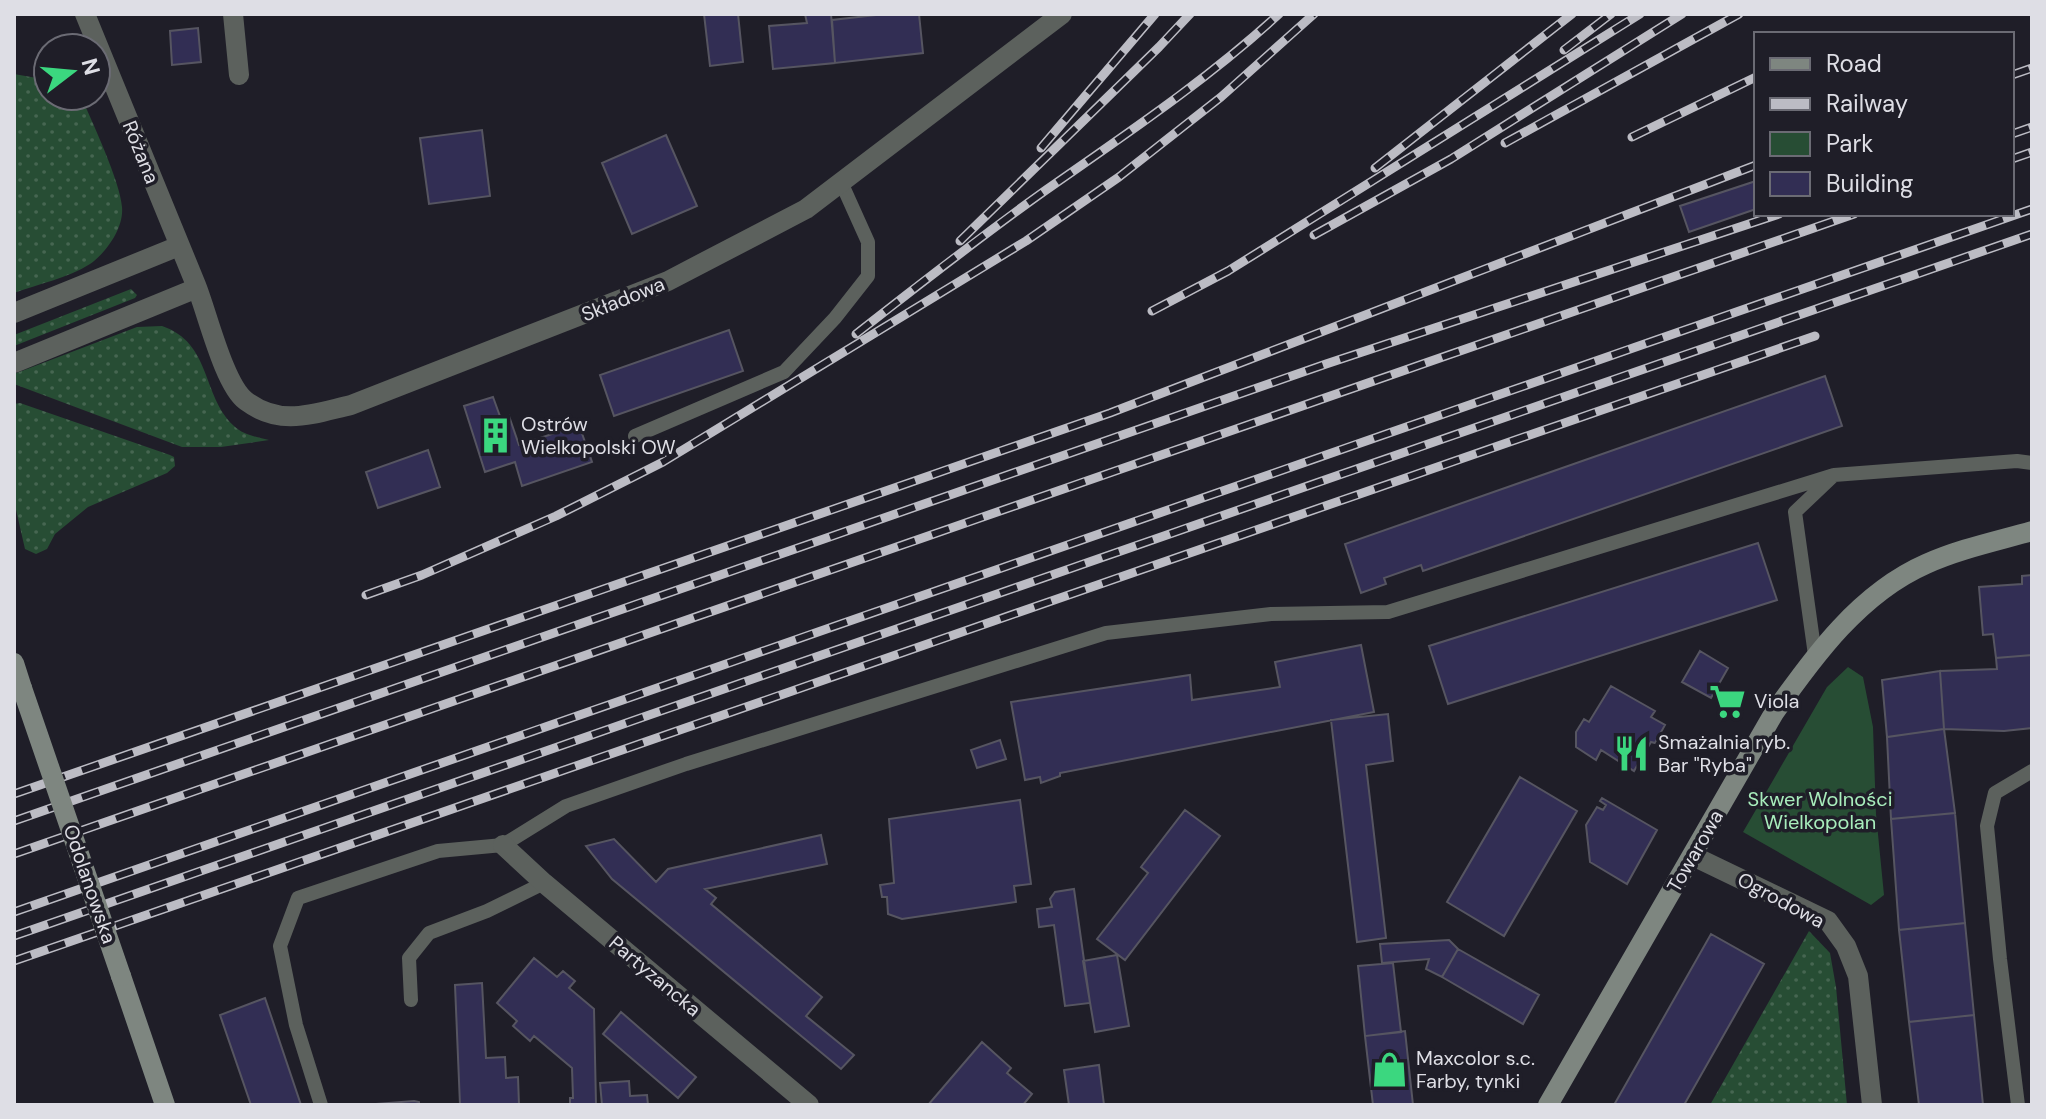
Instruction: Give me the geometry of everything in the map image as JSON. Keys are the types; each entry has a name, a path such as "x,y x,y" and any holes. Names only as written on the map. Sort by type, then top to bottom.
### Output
{"main road":[{"name":"Towarowa","path":"1548,1105 1774,713 1815,655 1868,601 1900,578 1927,564 2032,531"},
{"name":"Odolanowska","path":"14,663 165,1105"}],"street":[{"name":"Różana","path":"85,14 197,288"},
{"path":"233,14 239,75"},
{"name":"Składowa","path":"197,288 228,375 243,400 273,416 306,416 351,405 668,281 806,209 1062,14"},
{"path":"14,313 179,246"},
{"path":"14,363 197,288"},
{"name":"Partyzancka","path":"503,845 544,883 809,1105"},
{"name":"Ogrodowa","path":"1693,856 1828,921 1846,946 1858,976 1872,1105"}],"lane":[{"path":"635,436 784,372 835,318 868,276 868,242 841,182"},
{"path":"321,1105 296,1025 280,946 298,898 438,851 503,845 566,806 656,774 1106,633 1271,614 1388,612 1834,475 2017,461 2032,463"},
{"path":"1815,655 1795,512 1834,475"},
{"path":"2018,1105 1987,826 1995,793 2032,771"},
{"path":"411,1000 409,958 429,933 487,911 544,883"}],"green space":[{"path":"14,74 32,77 32,112 88,112 111,167 122,215 108,247 90,264 14,293"},
{"path":"131,289 137,295 135,298 14,346 14,335"},
{"path":"162,326 190,344 223,414 234,426 246,434 269,440 221,447 182,447 14,384 14,374 137,327"},
{"path":"20,403 170,455 174,457 175,466 167,473 88,507 55,534 47,549 36,554 25,549 14,501 14,404"},
{"name":"Skwer Wolności Wielkopolan","path":"1848,667 1863,677 1873,727 1876,814 1884,895 1871,905 1743,832 1827,687"},
{"path":"1809,931 1830,953 1847,1105 1710,1105"}],"building":[{"path":"704,14 738,14 743,62 710,66"},
{"path":"805,14 831,14 835,63 773,69 769,26 807,23"},
{"path":"919,14 923,53 835,63 832,20"},
{"path":"198,28 201,62 172,65 170,31"},
{"path":"482,130 490,196 429,204 420,138"},
{"path":"666,135 697,206 632,234 602,163"},
{"path":"1754,182 1754,210 1689,232 1680,206"},
{"path":"729,330 743,371 614,416 600,375"},
{"path":"1825,376 1842,426 1423,571 1421,565 1384,578 1386,584 1361,593 1345,544"},
{"name":"Ostrów Wielkopolski OW","path":"493,397 501,419 509,416 519,445 579,425 592,462 522,486 515,462 485,472 464,406"},
{"path":"428,450 440,487 378,508 366,472"},
{"path":"1758,543 1777,600 1448,704 1429,646"},
{"path":"2032,575 2032,655 1996,658 1993,634 1983,635 1979,587 2022,584 2022,576"},
{"path":"1361,645 1374,712 1060,773 1060,776 1041,783 1040,777 1025,780 1011,702 1190,675 1192,700 1280,687 1275,662"},
{"path":"1700,651 1728,668 1711,698 1682,682"},
{"path":"2032,655 2032,728 2004,731 1944,729 1940,671 1997,669 1996,658"},
{"path":"1940,671 1944,729 1887,737 1882,680"},
{"path":"1611,686 1655,711 1651,717 1665,725 1634,771 1601,750 1596,760 1576,747 1576,732 1584,719 1589,722"},
{"path":"1388,714 1393,761 1366,765 1386,938 1357,942 1331,720"},
{"path":"1944,729 1955,813 1891,819 1887,737"},
{"path":"1000,740 1006,759 977,768 971,750"},
{"path":"1520,777 1577,811 1504,936 1447,902"},
{"path":"1602,798 1657,830 1627,884 1590,862 1586,825 1597,807 1603,810 1606,805 1600,801"},
{"path":"1020,800 1031,884 1014,886 1016,902 902,919 888,914 887,897 882,897 880,885 894,883 889,819"},
{"path":"1185,810 1220,836 1125,960 1097,939 1148,873 1141,867"},
{"path":"1955,813 1965,923 1899,930 1891,819"},
{"path":"821,835 827,864 705,889 716,898 711,904 822,997 806,1016 854,1055 841,1069 612,879 586,846 614,839 656,882 668,869"},
{"path":"1074,889 1090,1003 1065,1006 1054,925 1039,927 1037,909 1052,907 1050,899 1055,892"},
{"path":"1965,923 1974,1015 1909,1022 1899,930"},
{"path":"1711,934 1764,964 1684,1105 1614,1105"},
{"path":"1449,940 1458,949 1442,977 1426,969 1429,959 1382,963 1380,944"},
{"path":"1458,949 1539,995 1523,1024 1442,977"},
{"path":"1117,955 1129,1026 1095,1032 1083,961"},
{"path":"534,958 557,977 563,971 575,981 569,988 594,1009 596,1105 570,1105 570,1098 573,1098 572,1068 534,1036 530,1041 513,1026 517,1021 497,1003"},
{"path":"1393,963 1401,1032 1365,1036 1358,966"},
{"path":"482,983 486,1058 505,1057 506,1078 518,1077 519,1105 460,1105 455,985"},
{"path":"265,998 301,1105 251,1105 220,1015"},
{"path":"621,1012 696,1077 678,1098 603,1034"},
{"path":"1974,1015 1983,1105 1919,1105 1909,1022"},
{"name":"Maxcolor s.c. Farby, tynki","path":"1405,1031 1413,1105 1373,1105 1365,1036"},
{"path":"982,1042 1011,1068 1007,1073 1032,1094 1023,1105 928,1105"},
{"path":"1099,1065 1104,1105 1069,1105 1064,1070"},
{"path":"629,1081 630,1096 647,1095 648,1105 602,1105 600,1083"},
{"path":"414,1101 419,1105 363,1105"}],"railway":[{"path":"1041,148 1155,14"},
{"path":"960,241 1190,14"},
{"path":"856,334 998,225 1195,84 1279,14"},
{"path":"366,595 422,575 556,516 663,462 1026,241 1119,177 1221,97 1314,14"},
{"path":"1375,168 1572,14"},
{"path":"1564,50 1611,14"},
{"path":"1152,311 1228,271 1640,14"},
{"path":"1314,235 1451,159 1682,14"},
{"path":"1505,143 1739,14"},
{"path":"2014,74 2032,68"},
{"path":"1632,137 1754,78"},
{"path":"2014,133 2032,127"},
{"path":"2014,158 2032,152"},
{"path":"14,794 1110,413 1754,166"},
{"path":"2014,215 2032,209"},
{"path":"14,821 1326,364 1773,216"},
{"path":"14,854 1848,216"},
{"path":"14,912 2012,216"},
{"path":"14,936 2032,234"},
{"path":"14,961 1815,336"}],"place":[{"name":"Ostrów Wielkopolski OW","path":"495,435"},
{"name":"Viola","path":"1728,701"},
{"name":"Smażalnia ryb. Bar \"Ryba\"","path":"1632,753"},
{"name":"Maxcolor s.c. Farby, tynki","path":"1390,1070"}]}
